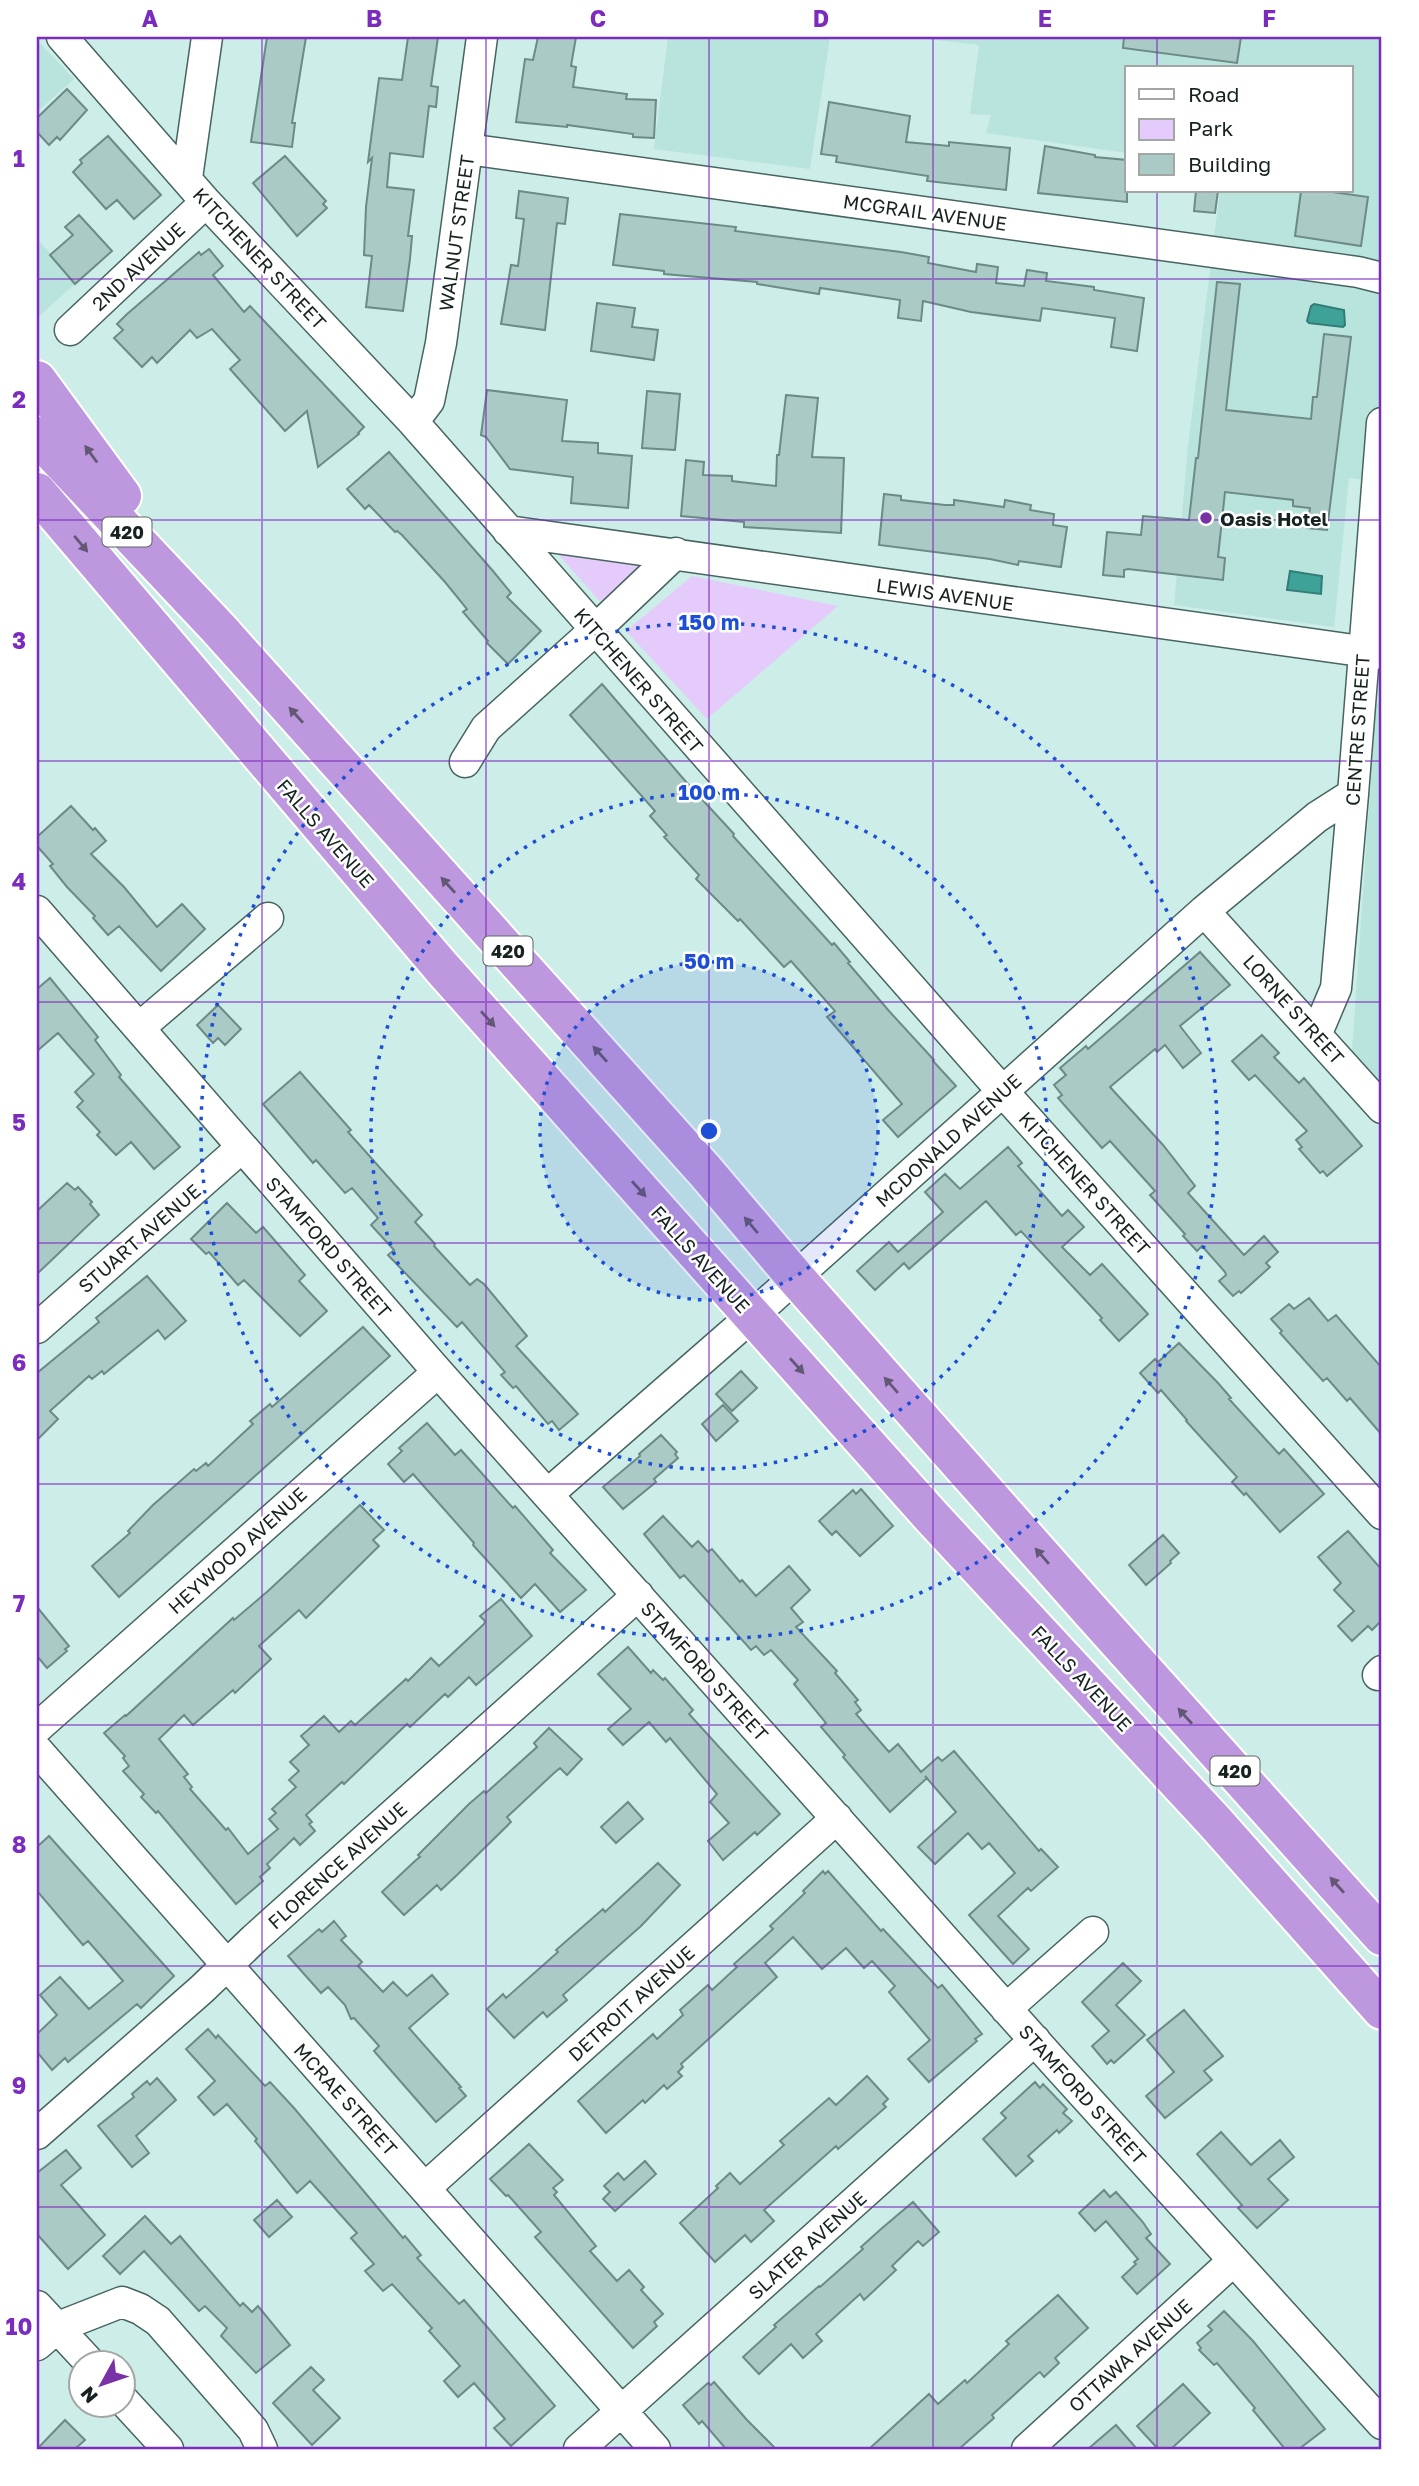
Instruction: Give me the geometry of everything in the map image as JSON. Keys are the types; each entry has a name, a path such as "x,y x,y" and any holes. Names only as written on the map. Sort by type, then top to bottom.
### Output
{"highway":[{"path":"37,380 218,628"},
{"name":"420","path":"37,436 218,628 1382,1936"},
{"name":"FALLS AVENUE","path":"37,492 370,884 751,1316 939,1525 1171,1774 1382,2010"},
{"path":"1171,1774 1332,1927 1382,1981"}],"street":[{"name":"KITCHENER STREET","path":"62,37 206,202 412,422 1003,1091 1382,1514"},
{"path":"187,178 207,37"},
{"name":"WALNUT STREET","path":"412,422 429,401 442,342 482,37"},
{"name":"MCGRAIL AVENUE","path":"467,149 1382,278"},
{"name":"2ND AVENUE","path":"70,330 206,202"},
{"name":"CENTRE STREET","path":"1317,1033 1336,988 1353,794 1373,653 1382,422"},
{"name":"LEWIS AVENUE","path":"508,531 1373,653"},
{"path":"465,762 486,728 595,631 676,553"},
{"name":"MCDONALD AVENUE","path":"548,1494 1204,911 1317,817 1353,794"},
{"name":"LORNE STREET","path":"1204,911 1382,1108"},
{"name":"STAMFORD STREET","path":"39,918 139,1028 438,1372 1006,2009 1382,2424"},
{"path":"139,1028 268,918"},
{"name":"STUART AVENUE","path":"37,1328 241,1148"},
{"name":"HEYWOOD AVENUE","path":"37,1728 438,1372"},
{"name":"FLORENCE AVENUE","path":"37,2134 638,1595"},
{"name":"MCRAE STREET","path":"37,1749 655,2449"},
{"name":"DETROIT AVENUE","path":"425,2188 837,1818"},
{"path":"1006,2009 1093,1932"},
{"name":"SLATER AVENUE","path":"579,2449 1035,2040"},
{"name":"OTTAWA AVENUE","path":"1027,2449 1233,2261"},
{"path":"47,2336 122,2302 140,2309 158,2320 253,2430 262,2449"},
{"path":"37,2306 47,2336 69,2350"},
{"path":"136,2414 168,2449"}],"shaded area":[{"path":"668,37 830,37 810,169 654,149"},
{"path":"911,37 1382,37 1382,482 1349,478 1334,627 1174,605 1188,446 1220,192 1352,192 1352,66 1125,66 1125,153 986,133 991,115 970,114 979,45"},
{"path":"37,40 74,79 37,112"},
{"path":"37,239 77,282 37,318"},
{"path":"1382,697 1382,1085 1352,1051 1376,706"}],"green space":[{"path":"555,551 638,561 639,566 600,601"},
{"path":"692,576 838,606 707,719 626,631"}],"water":[{"path":"1314,304 1344,310 1345,325 1343,327 1309,323 1307,321"},
{"path":"1290,571 1322,576 1321,594 1287,590"}],"building":[{"path":"267,37 306,37 292,123 295,123 292,147 251,142"},
{"path":"408,37 438,37 431,86 438,87 436,107 429,106 423,157 390,153 387,187 414,190 408,236 412,236 410,259 403,311 366,307 372,256 364,255 372,158 368,162 379,78 402,80"},
{"path":"538,37 576,37 571,66 576,67 573,87 627,94 626,99 656,100 654,138 633,137 633,134 567,125 516,122 525,59 533,60"},
{"path":"1124,37 1241,37 1237,63 1123,48"},
{"path":"67,89 87,110 60,140 57,137 49,145 37,132 37,118"},
{"path":"829,102 910,116 906,142 949,146 949,142 1010,148 1006,190 927,181 928,176 836,162 837,156 821,154"},
{"path":"108,136 161,195 134,219 117,200 106,209 73,172 82,163 80,160"},
{"path":"1045,146 1095,157 1125,160 1127,202 1038,193"},
{"path":"285,156 326,201 323,204 327,208 297,236 253,183"},
{"path":"519,191 568,198 565,224 557,223 545,330 501,324 511,265 518,266 524,219 516,218"},
{"path":"1196,192 1218,192 1215,213 1194,211"},
{"path":"1301,192 1332,192 1368,197 1361,246 1295,236"},
{"path":"620,214 736,227 735,231 901,252 929,257 928,263 976,272 977,264 998,267 996,283 1024,286 1027,270 1047,273 1046,281 1094,287 1094,290 1144,298 1137,351 1111,347 1115,318 1042,308 1040,321 971,312 923,301 921,321 898,318 900,300 820,288 819,294 757,282 664,274 664,271 613,265"},
{"path":"79,215 112,251 75,284 50,255 73,235 65,227"},
{"path":"209,249 223,266 213,275 244,312 250,306 364,427 318,467 307,411 285,431 230,369 240,360 212,329 197,338 190,330 157,363 152,357 142,367 114,338 123,330 117,324 126,315 199,252 201,255"},
{"path":"1217,282 1240,284 1226,410 1311,419 1313,397 1317,397 1324,334 1351,337 1327,530 1307,528 1310,508 1293,506 1293,500 1225,492 1218,557 1225,558 1223,580 1128,569 1124,570 1124,577 1103,575 1107,532 1141,535 1143,516 1189,520"},
{"path":"597,303 635,308 632,327 658,330 654,360 591,351"},
{"path":"487,390 567,400 562,441 598,443 598,453 632,456 628,508 571,503 573,477 510,469 486,437 481,435"},
{"path":"647,391 680,394 675,450 642,448"},
{"path":"786,395 818,398 812,457 844,458 841,533 744,527 744,522 681,516 686,460 704,462 703,475 732,476 732,481 776,486 777,455"},
{"path":"389,452 511,593 507,597 541,631 508,664 487,643 463,612 467,609 445,582 402,535 395,532 369,505 365,509 347,489"},
{"path":"884,494 901,496 901,500 945,505 954,505 954,500 1004,507 1005,500 1031,505 1030,510 1054,514 1053,525 1067,527 1061,567 1019,561 1018,565 879,545"},
{"path":"602,684 733,836 832,945 834,943 850,962 848,963 956,1086 898,1137 883,1120 902,1104 827,1017 835,1011 791,961 784,967 740,919 738,921 696,879 699,875 664,837 667,835 650,816 655,811 570,715"},
{"path":"71,806 106,841 91,854 124,887 157,927 182,904 205,929 161,971 119,926 108,935 93,918 95,916 50,866 53,864 37,846 37,837"},
{"path":"1200,952 1230,985 1180,1026 1201,1053 1183,1068 1165,1045 1157,1052 1155,1049 1110,1087 1163,1145 1195,1186 1188,1193 1244,1255 1264,1236 1278,1252 1266,1263 1270,1267 1241,1293 1239,1291 1233,1296 1219,1281 1226,1275 1225,1272 1202,1246 1197,1251 1183,1236 1185,1234 1150,1195 1155,1191 1110,1141 1102,1148 1058,1098 1062,1095 1054,1085 1066,1075 1060,1068 1086,1046 1088,1049"},
{"path":"50,978 98,1037 95,1040 121,1075 119,1077 180,1147 154,1169 131,1142 116,1155 97,1135 100,1132 77,1107 83,1101 75,1092 94,1074 58,1033 37,1051 37,989"},
{"path":"218,1005 241,1029 225,1045 218,1038 213,1043 197,1025"},
{"path":"1262,1035 1279,1053 1274,1057 1299,1083 1304,1078 1362,1146 1327,1176 1323,1171 1320,1173 1299,1149 1302,1147 1296,1140 1307,1131 1255,1075 1249,1080 1232,1061"},
{"path":"300,1072 351,1130 348,1132 422,1215 415,1222 434,1246 470,1285 477,1279 484,1284 527,1336 516,1346 578,1414 559,1430 552,1421 548,1424 516,1386 513,1388 501,1375 505,1372 462,1322 457,1327 388,1255 394,1250 371,1225 378,1218 352,1188 345,1193 316,1160 313,1163 263,1104"},
{"path":"1008,1147 1022,1163 1018,1166 1062,1216 1068,1210 1084,1227 1062,1247 1090,1275 1102,1264 1148,1314 1119,1341 1100,1320 1102,1318 1021,1231 1016,1235 986,1201 909,1269 904,1263 875,1290 857,1271 889,1242 898,1252 943,1212 925,1192 945,1174 960,1189"},
{"path":"67,1183 75,1190 78,1187 92,1202 90,1204 99,1215 37,1274 37,1211"},
{"path":"227,1203 256,1233 263,1227 305,1275 299,1281 327,1311 300,1336 244,1280 238,1285 209,1252 206,1254 191,1239"},
{"path":"147,1276 186,1321 165,1339 158,1330 104,1374 102,1371 92,1379 89,1376 50,1411 58,1419 37,1440 37,1373 99,1322 96,1318"},
{"path":"1309,1298 1328,1321 1336,1315 1382,1368 1382,1435 1350,1398 1347,1401 1327,1378 1323,1381 1280,1333 1282,1331 1271,1319 1289,1304 1294,1309"},
{"path":"363,1327 390,1356 119,1597 92,1566 130,1533 128,1531 153,1505 194,1469 196,1471 206,1463 208,1466 253,1424 250,1421 270,1404 272,1407"},
{"path":"1179,1343 1218,1383 1279,1454 1284,1449 1324,1494 1280,1532 1246,1493 1244,1495 1232,1482 1237,1477 1161,1390 1158,1393 1140,1373 1155,1359 1158,1362"},
{"path":"741,1371 757,1388 732,1411 716,1394"},
{"path":"723,1405 738,1421 716,1441 702,1424"},
{"path":"427,1423 455,1455 461,1450 513,1508 515,1506 553,1550 550,1553 586,1590 560,1612 535,1584 521,1598 413,1474 404,1482 388,1464 402,1451 399,1448"},
{"path":"661,1435 677,1452 675,1454 678,1458 654,1479 656,1482 623,1509 603,1487"},
{"path":"861,1489 893,1526 860,1556 836,1531 832,1535 819,1521 853,1490 856,1494"},
{"path":"360,1505 384,1530 373,1540 379,1546 306,1618 299,1610 259,1646 271,1659 235,1693 233,1690 193,1725 184,1715 159,1739 188,1774 184,1777 192,1787 190,1789 226,1830 228,1828 248,1854 278,1829 269,1819 276,1813 272,1809 296,1787 289,1780 299,1771 290,1762 309,1745 301,1736 324,1716 339,1732 351,1721 355,1725 431,1658 439,1666 484,1624 485,1621 480,1616 501,1599 532,1636 476,1685 469,1677 448,1697 445,1694 410,1727 407,1724 344,1784 342,1782 306,1815 315,1831 300,1845 294,1838 267,1864 270,1868 260,1877 263,1881 236,1904 158,1811 156,1813 141,1797 144,1794 123,1771 129,1766 123,1758 125,1756 104,1733 233,1618 234,1620 268,1591"},
{"path":"663,1516 692,1547 698,1541 708,1552 712,1549 740,1582 742,1580 756,1596 789,1566 810,1590 791,1608 803,1622 796,1627 837,1671 835,1673 858,1700 855,1702 861,1710 856,1714 889,1752 898,1744 921,1772 938,1757 942,1761 954,1751 1039,1851 1041,1849 1058,1867 1031,1891 1028,1888 998,1916 1029,1949 1013,1964 969,1915 1015,1873 989,1843 982,1849 968,1833 935,1864 918,1847 956,1812 927,1778 890,1812 821,1727 826,1723 794,1684 798,1680 771,1650 764,1655 756,1646 751,1650 684,1575 680,1578 644,1534"},
{"path":"1348,1531 1382,1570 1382,1620 1372,1630 1368,1626 1352,1641 1338,1626 1354,1611 1334,1590 1341,1583 1318,1557"},
{"path":"1163,1535 1179,1553 1146,1585 1129,1565"},
{"path":"37,1607 69,1646 65,1649 67,1651 47,1668 37,1656"},
{"path":"628,1647 651,1673 653,1670 663,1680 665,1678 693,1710 689,1714 780,1814 723,1860 708,1841 729,1823 710,1802 717,1794 670,1738 666,1742 649,1722 623,1745 608,1729 631,1709 598,1674"},
{"path":"549,1728 582,1759 567,1775 560,1768 554,1773 507,1817 511,1822 457,1875 441,1890 437,1885 404,1915 382,1892 420,1857 418,1855 469,1804 484,1791 486,1793 537,1747 534,1743"},
{"path":"628,1802 643,1819 616,1843 601,1827"},
{"path":"49,1836 174,1976 141,2008 137,2004 68,2062 65,2058 52,2070 37,2052 37,2034 57,2015 40,1995 60,1977 89,2009 123,1981 88,1941 83,1945 37,1891 37,1847"},
{"path":"658,1863 680,1885 641,1926 563,1995 567,2000 547,2017 543,2012 514,2038 487,2009 503,1994 506,1998 558,1952 556,1950 603,1909 605,1912"},
{"path":"823,1871 825,1874 828,1871 881,1931 883,1929 938,1988 942,1985 982,2034 975,2039 977,2041 929,2082 908,2059 930,2040 889,1992 895,1986 872,1961 864,1968 846,1948 822,1969 793,1937 765,1963 777,1977 681,2064 683,2067 678,2072 682,2076 667,2089 664,2085 645,2103 643,2100 606,2133 578,2101 653,2034 657,2039 683,2015 680,2010 708,1985 712,1990 737,1967 734,1964 773,1929 770,1926 805,1893 803,1891"},
{"path":"334,1921 346,1936 341,1940 362,1962 358,1966 383,1992 393,1982 407,1996 432,1975 448,1994 409,2028 466,2096 436,2122 374,2051 379,2046 354,2018 351,2019 345,2005 328,1987 321,1993 288,1956 319,1929 322,1932"},
{"path":"1123,1963 1141,1981 1116,2005 1145,2035 1114,2063 1111,2060 1107,2064 1092,2046 1109,2031 1082,2002"},
{"path":"1184,2010 1223,2056 1204,2071 1212,2080 1165,2118 1146,2096 1174,2072 1147,2040"},
{"path":"208,2029 216,2038 218,2035 265,2086 270,2082 294,2108 403,2238 405,2236 421,2255 417,2258 459,2304 464,2300 555,2406 511,2446 494,2428 505,2419 474,2383 458,2397 444,2381 460,2366 429,2331 432,2328 392,2284 383,2291 365,2271 374,2264 351,2238 357,2233 310,2181 297,2193 227,2104 214,2115 198,2097 215,2081 186,2049"},
{"path":"867,2076 888,2099 883,2104 886,2107 838,2149 836,2146 764,2210 774,2221 751,2242 745,2235 715,2262 680,2223 718,2188 716,2186 730,2173 740,2184 784,2145 780,2141 829,2098 836,2105"},
{"path":"157,2078 176,2100 136,2136 149,2153 132,2167 98,2126 134,2097 132,2094 147,2081 150,2085"},
{"path":"1035,2082 1040,2088 1043,2084 1067,2109 1063,2113 1072,2121 1059,2133 1057,2130 1028,2156 1033,2161 1016,2176 983,2139 1006,2118 1001,2113"},
{"path":"1221,2132 1251,2165 1280,2140 1294,2157 1268,2179 1288,2200 1257,2228 1238,2208 1242,2205 1197,2154"},
{"path":"529,2144 563,2180 553,2188 557,2192 554,2195 596,2246 590,2251 617,2281 629,2270 644,2287 641,2290 663,2314 654,2322 657,2326 633,2348 535,2237 541,2232 490,2179"},
{"path":"66,2150 81,2168 61,2185 105,2235 68,2269 37,2234 37,2173"},
{"path":"645,2161 656,2174 615,2211 603,2199 610,2192 604,2186 618,2173 624,2180"},
{"path":"1104,2190 1110,2197 1116,2192 1142,2221 1151,2234 1146,2238 1170,2264 1137,2294 1122,2277 1138,2259 1106,2221 1095,2231 1079,2213"},
{"path":"277,2200 292,2217 269,2237 254,2220"},
{"path":"913,2202 939,2232 923,2246 918,2241 892,2266 896,2270 864,2300 860,2294 816,2334 822,2341 803,2358 791,2344 759,2374 743,2357 776,2327 774,2325"},
{"path":"145,2216 171,2244 180,2236 240,2306 243,2303 252,2312 258,2306 290,2345 256,2373 221,2336 227,2328 205,2306 199,2311 144,2251 120,2274 103,2256"},
{"path":"1058,2295 1088,2328 1055,2358 1059,2363 1044,2377 1040,2372 1037,2374 959,2449 869,2449 929,2394 938,2404 965,2380 967,2383 1009,2344 1006,2341"},
{"path":"1224,2311 1253,2341 1325,2429 1299,2449 1285,2449 1217,2363 1214,2365 1199,2350 1201,2348 1197,2343 1212,2330 1208,2326"},
{"path":"311,2367 324,2380 313,2390 340,2418 312,2445 273,2403"},
{"path":"714,2382 776,2449 726,2449 702,2421 699,2424 683,2405 708,2383 711,2385"},
{"path":"1183,2384 1210,2413 1171,2449 1158,2449 1137,2426"},
{"path":"65,2420 85,2440 75,2449 37,2449"},
{"path":"1116,2425 1137,2449 1088,2449"}],"place":[{"name":"Oasis Hotel","path":"1206,518"}]}
